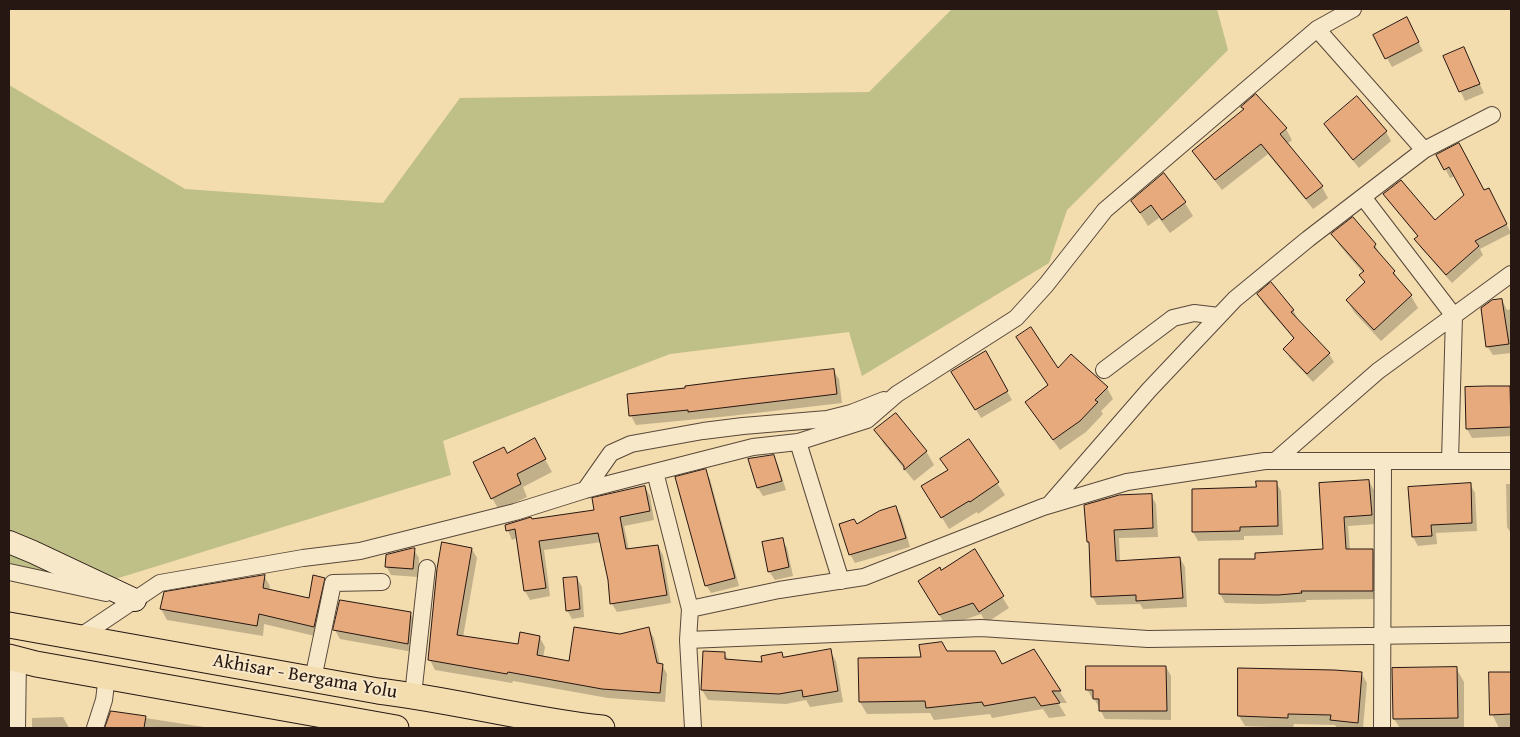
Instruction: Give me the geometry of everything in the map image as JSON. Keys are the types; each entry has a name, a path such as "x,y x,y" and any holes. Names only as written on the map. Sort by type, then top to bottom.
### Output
{"main road":[{"name":"Akhisar - Bergama Yolu","path":"9,626 413,695 556,723 602,728"},
{"name":"Akhisar - Bergama Yolu","path":"13,658 358,725 396,728"}],"street":[{"path":"78,638 160,583 303,558 360,552 515,512 585,490 753,447 798,442 867,420 897,394 1016,318 1046,285 1105,210 1317,29 1353,9"},
{"path":"1317,29 1424,150"},
{"path":"1049,505 1149,390 1235,300 1308,239 1424,150 1492,115"},
{"path":"1363,197 1454,316 1450,461"},
{"path":"1276,461 1378,371 1511,274"},
{"path":"1104,370 1173,318 1194,313 1219,316"},
{"path":"585,490 611,453 631,444 703,431 827,419 851,413 897,394"},
{"path":"798,442 841,581"},
{"path":"690,609 779,590 864,578 1049,505 1127,482 1264,461 1511,461"},
{"path":"1382,728 1383,462"},
{"path":"654,472 690,609 688,640 693,728"},
{"path":"9,542 135,600"},
{"path":"413,695 427,568"},
{"path":"9,572 135,600"},
{"path":"313,679 333,583 382,582"},
{"path":"688,640 981,628 1148,639 1511,634"},
{"path":"13,658 17,728"},
{"path":"95,728 104,700 107,676"}],"green space":[{"path":"952,9 1217,9 1228,50 1067,210 1049,263 862,376 849,332 670,354 443,441 451,475 96,585 9,566 9,85 185,189 383,203 460,98 869,92"}],"building":[{"path":"1407,17 1419,42 1385,59 1373,35"},
{"path":"1464,47 1480,84 1459,92 1443,56"},
{"path":"1256,94 1287,128 1280,134 1323,186 1306,199 1261,144 1215,180 1192,151 1244,109 1241,107"},
{"path":"1357,96 1387,131 1353,160 1324,124"},
{"path":"1459,143 1484,190 1489,188 1507,224 1475,241 1479,246 1446,275 1414,239 1418,236 1383,194 1401,180 1435,220 1464,195 1449,167 1444,170 1436,155"},
{"path":"1164,173 1186,202 1162,220 1151,205 1140,213 1131,201"},
{"path":"1353,217 1376,244 1374,247 1395,271 1393,273 1412,295 1374,330 1346,300 1365,282 1359,275 1364,271 1331,234"},
{"path":"1271,282 1294,310 1291,312 1330,353 1307,374 1283,349 1294,338 1257,294"},
{"path":"1502,299 1509,344 1486,347 1481,308 1492,300"},
{"path":"1031,327 1058,368 1071,354 1108,387 1095,400 1098,402 1080,421 1053,440 1025,402 1048,385 1016,337"},
{"path":"986,351 1008,391 975,410 951,372"},
{"path":"834,369 837,394 688,412 688,410 629,416 627,394"},
{"path":"1510,386 1511,427 1466,429 1465,387"},
{"path":"896,413 927,451 904,470 904,466 874,430"},
{"path":"535,438 546,459 517,474 521,484 491,499 473,462 504,447 507,453"},
{"path":"969,439 999,482 970,502 941,518 921,486 948,470 940,459"},
{"path":"774,455 782,481 757,488 748,459"},
{"path":"706,469 735,578 705,586 675,477"},
{"path":"1369,480 1372,515 1344,517 1346,549 1373,549 1373,591 1301,591 1302,593 1278,595 1219,594 1219,559 1255,559 1255,553 1323,549 1319,483"},
{"path":"1256,481 1277,481 1278,526 1240,527 1240,531 1192,532 1192,489 1256,487"},
{"path":"1471,483 1472,523 1431,525 1432,536 1412,537 1408,487"},
{"path":"645,486 650,511 620,517 626,549 658,545 667,595 610,604 608,580 598,533 539,541 546,588 524,591 515,529 506,531 505,525 531,517 532,519 594,510 592,498"},
{"path":"1152,494 1153,528 1114,530 1116,561 1180,557 1183,598 1136,601 1136,595 1091,597 1089,542 1087,542 1084,505 1119,495"},
{"path":"896,506 906,538 849,555 839,524 854,519 857,524 879,511"},
{"path":"783,538 789,567 768,572 762,542"},
{"path":"442,542 472,548 457,635 518,644 520,632 540,636 537,655 569,661 574,627 620,634 649,627 657,663 663,664 660,693 602,689 428,660 437,569"},
{"path":"415,548 413,569 385,567 386,555"},
{"path":"975,549 1004,596 979,612 973,603 939,615 918,581 940,567 941,570"},
{"path":"265,575 263,588 309,598 313,575 325,578 314,627 259,614 257,626 160,609 164,592"},
{"path":"577,577 580,609 566,611 563,578"},
{"path":"340,600 411,612 408,644 333,630"},
{"path":"942,642 947,651 995,651 1002,664 1034,649 1061,691 1052,691 1060,703 1041,706 1035,697 984,706 982,702 926,708 925,701 859,702 858,658 921,657 919,645"},
{"path":"831,649 838,691 803,697 802,690 779,694 701,690 703,651 725,652 725,659 762,662 761,656 782,652 783,657"},
{"path":"1086,666 1166,666 1167,711 1099,711 1099,699 1093,699 1093,690 1086,690"},
{"path":"1457,667 1458,718 1393,719 1392,668"},
{"path":"1238,668 1362,672 1358,723 1330,720 1331,715 1288,714 1288,718 1238,716"},
{"path":"1489,672 1511,672 1511,714 1490,715"},
{"path":"111,711 146,716 144,728 105,728"}]}
